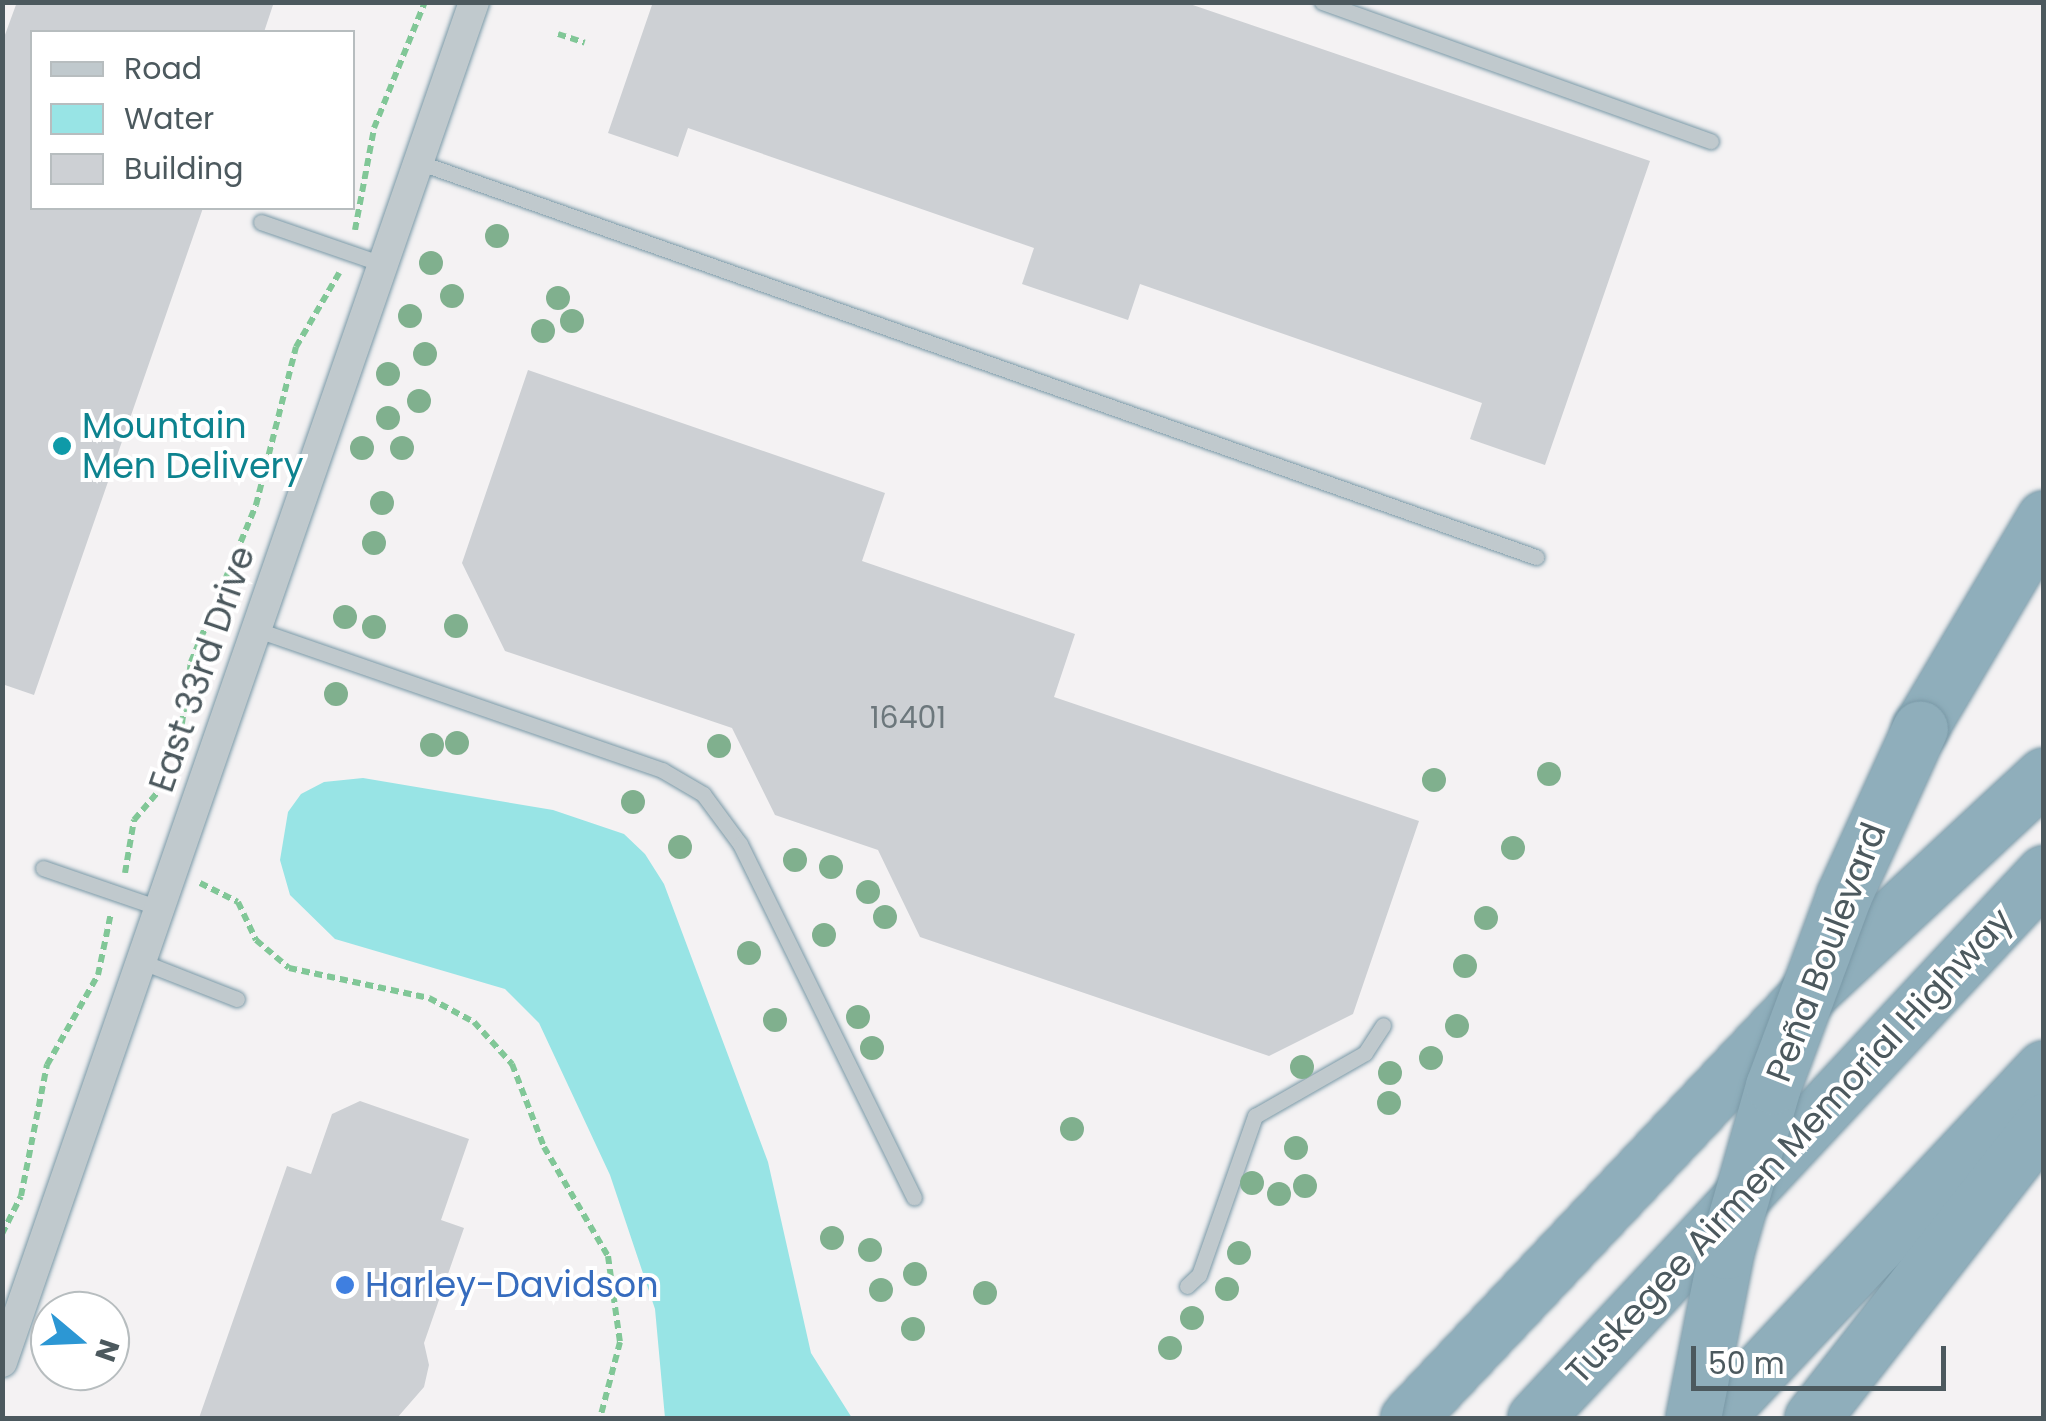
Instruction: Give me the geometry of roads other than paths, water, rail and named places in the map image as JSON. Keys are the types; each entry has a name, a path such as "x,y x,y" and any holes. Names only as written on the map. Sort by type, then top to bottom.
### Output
{"highway":[{"name":"Peña Boulevard","path":"1693,1418 1726,1251 1773,1086 1838,908 1920,728 2044,518"},
{"path":"1408,1418 1802,1000 2044,775"},
{"name":"Tuskegee Airmen Memorial Highway","path":"1535,1418 2044,874"},
{"path":"1715,1418 2044,1068"},
{"path":"1812,1418 2044,1120"}],"street":[{"name":"East 33rd Drive","path":"2,1362 474,2"}],"lane":[{"path":"1322,2 1711,141"},
{"path":"418,162 1536,557"},
{"path":"261,222 382,264"},
{"path":"256,628 662,770 703,794 740,844 914,1198"},
{"path":"43,868 159,908"},
{"path":"140,961 236,999"},
{"path":"1187,1286 1199,1274 1255,1116 1366,1053 1383,1025"}],"water":[{"path":"363,778 553,810 624,834 645,854 664,884 768,1162 811,1353 852,1418 665,1418 655,1309 610,1175 539,1023 505,989 335,939 290,895 280,860 288,812 301,794 324,782"}],"place":[{"name":"Mountain Men Delivery","path":"62,446"},
{"name":"Harley-Davidson","path":"345,1285"}]}
